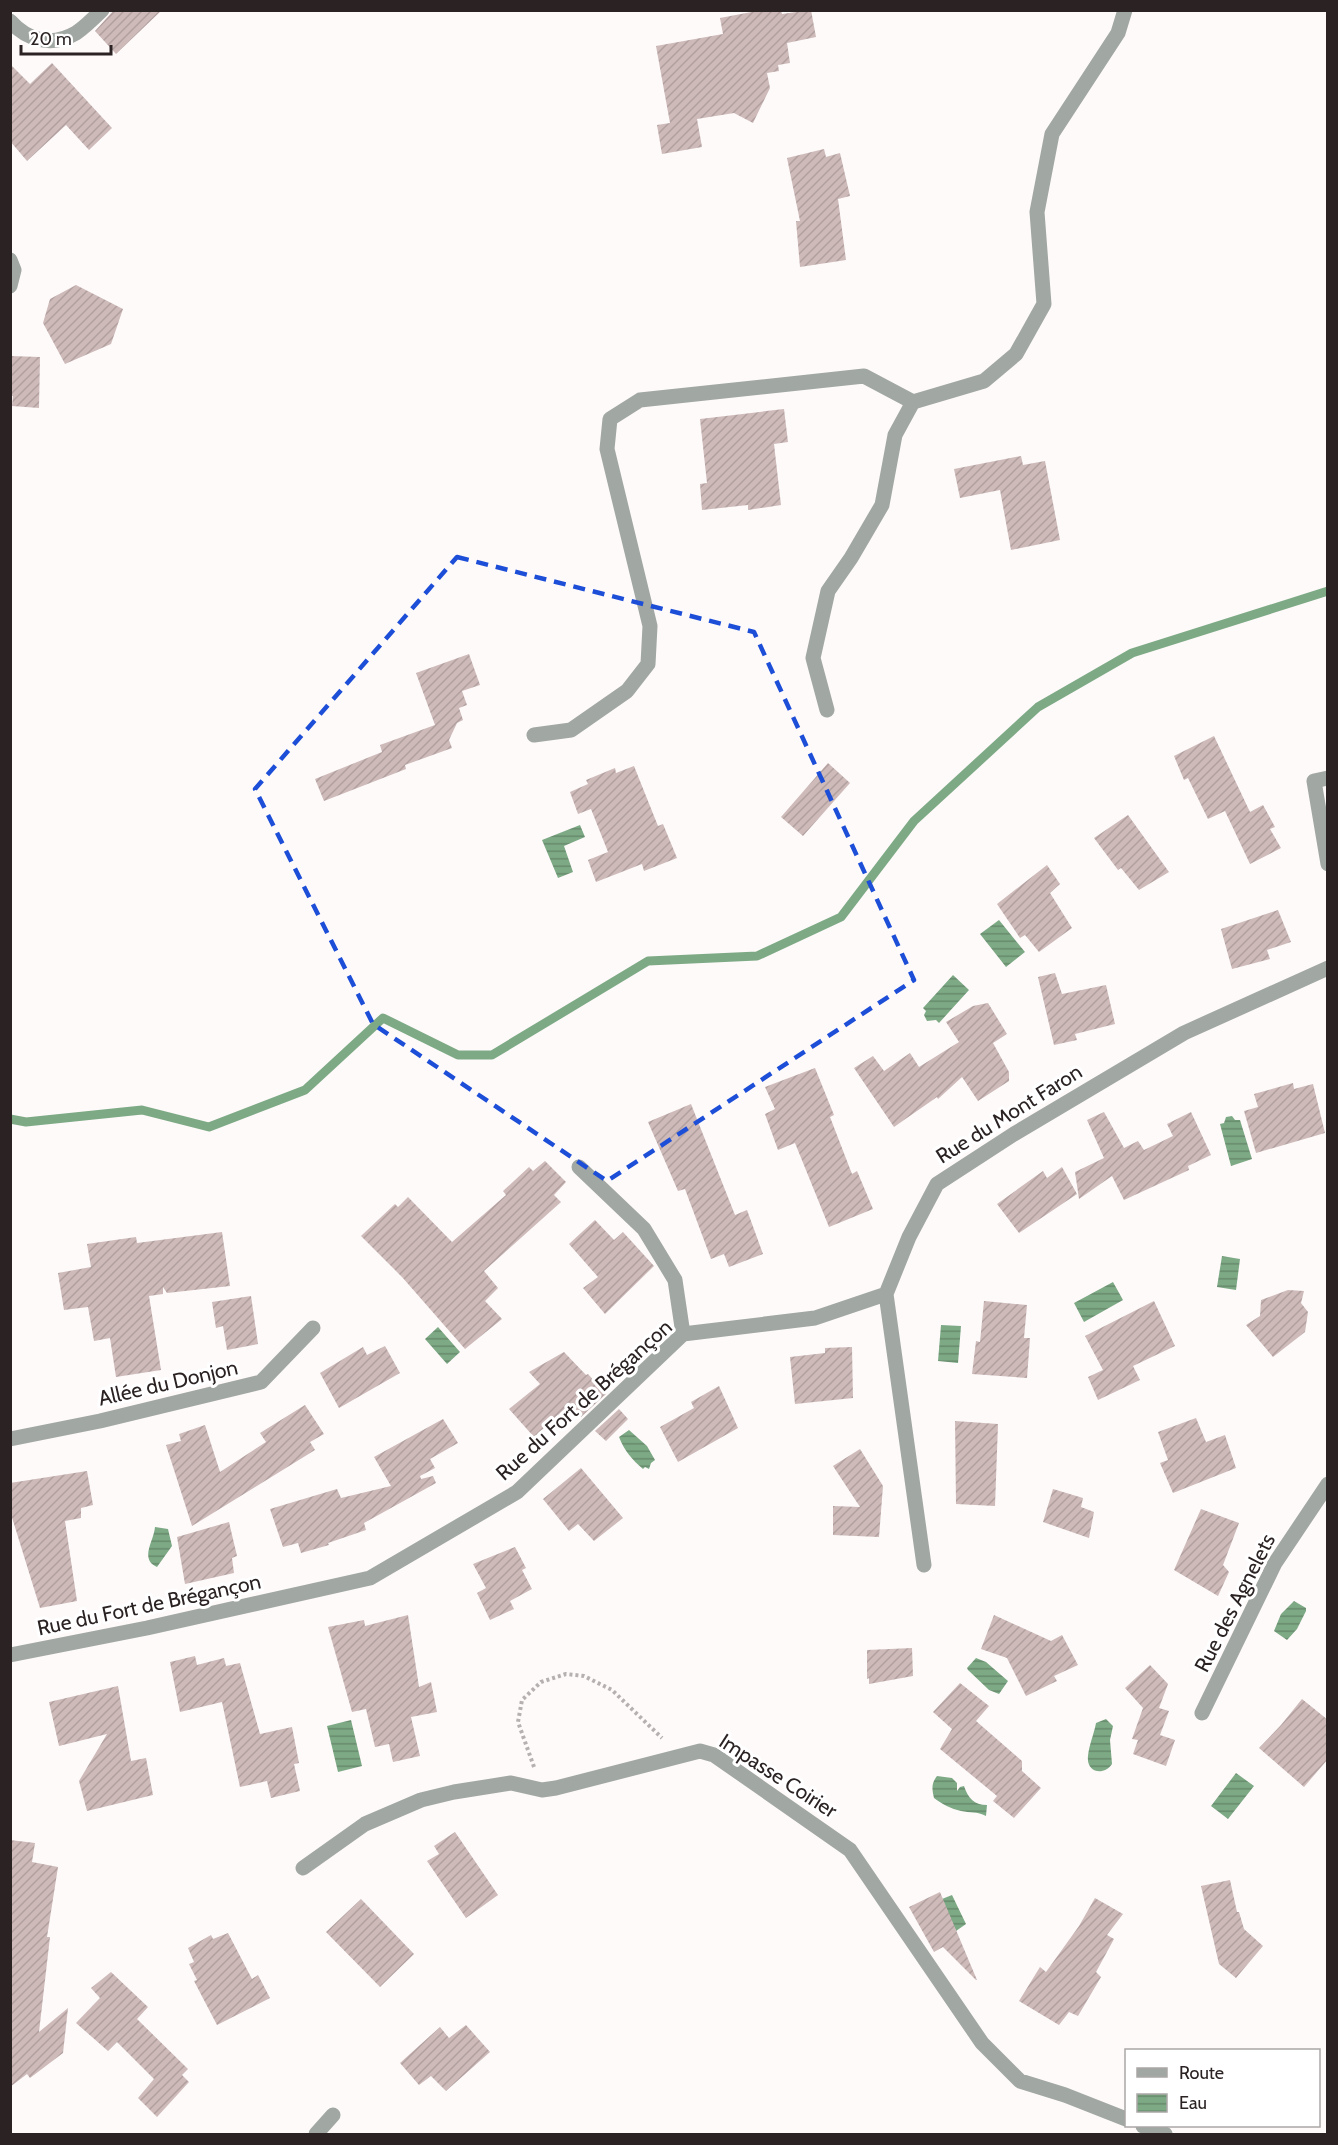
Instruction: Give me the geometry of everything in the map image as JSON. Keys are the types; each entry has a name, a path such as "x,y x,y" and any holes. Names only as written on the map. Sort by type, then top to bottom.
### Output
{"street":[{"path":"10,21 21,33 35,39 51,41 75,33 102,10"},
{"path":"534,735 571,730 627,691 648,664 650,626 607,448 610,419 640,400 864,376 913,402 984,381 1016,354 1044,304 1037,212 1052,134 1118,33 1125,10"},
{"path":"10,260 14,270 10,286"},
{"path":"827,710 813,658 828,591 851,558 882,505 895,435 913,402"},
{"path":"1321,780 1328,864"},
{"name":"Rue du Mont Faron","path":"924,1565 886,1294 909,1237 937,1184 1014,1134 1184,1033 1328,968"},
{"path":"579,1167 644,1229 675,1280 683,1334"},
{"name":"Rue du Fort de Brégançon","path":"10,1655 147,1628 370,1578 517,1492 683,1334 815,1318 886,1294"},
{"name":"Allée du Donjon","path":"10,1439 100,1421 261,1382 313,1328"},
{"name":"Rue des Agnelets","path":"1202,1713 1275,1563 1328,1484"},
{"name":"Impasse Coirier","path":"303,1868 365,1824 421,1800 511,1783 542,1790 700,1751 714,1755 850,1850 982,2043 1020,2081 1065,2095 1125,2119"},
{"path":"316,2134 333,2115"},
{"path":"1146,2127 1165,2134"}],"path":[{"path":"542,1790 518,1722 522,1700 541,1682 566,1674 584,1676 612,1690 681,1756"}],"highlighted area":[{"path":"457,557 754,632 914,980 607,1181 373,1024 255,789"}],"water":[{"path":"580,825 585,837 564,846 573,872 558,878 542,840"},
{"path":"999,920 1025,952 1006,967 980,934"},
{"path":"953,975 969,990 939,1023 936,1020 927,1021 924,1015 926,1011 923,1008"},
{"path":"1232,1116 1235,1120 1240,1120 1252,1159 1231,1166 1220,1124 1224,1123 1226,1117"},
{"path":"1222,1256 1240,1259 1236,1290 1217,1287"},
{"path":"1113,1282 1123,1300 1084,1322 1074,1303"},
{"path":"941,1325 961,1326 958,1363 938,1361"},
{"path":"438,1327 460,1352 447,1364 425,1339"},
{"path":"629,1430 647,1446 655,1460 649,1469 639,1466 623,1446 619,1437"},
{"path":"155,1527 168,1529 172,1546 157,1567 152,1564 148,1555"},
{"path":"1294,1601 1306,1608 1306,1611 1297,1629 1287,1640 1274,1631 1281,1614"},
{"path":"976,1658 986,1662 1008,1681 999,1694 989,1690 968,1670 967,1668"},
{"path":"1106,1719 1113,1726 1110,1740 1112,1764 1105,1770 1096,1771 1088,1762 1089,1752 1096,1723"},
{"path":"351,1720 362,1766 338,1772 327,1726"},
{"path":"1236,1773 1254,1786 1228,1819 1211,1806"},
{"path":"937,1776 952,1778 957,1783 957,1791 964,1786 972,1800 978,1804 987,1805 986,1816 954,1809 934,1798 932,1787"},
{"path":"952,1895 966,1924 956,1931 942,1899"}],"building":[{"path":"114,10 162,10 116,54 95,31"},
{"path":"762,10 781,10 782,14 811,10 816,37 787,43 790,63 778,65 779,71 767,73 770,88 753,123 734,113 697,119 702,147 662,154 657,125 670,123 656,46 723,34 720,18"},
{"path":"52,63 112,128 89,150 66,125 27,161 10,141 10,64 30,84"},
{"path":"824,149 826,157 840,153 850,196 838,199 846,260 800,267 796,221 800,221 787,158"},
{"path":"76,285 123,309 111,344 65,364 43,323 50,299"},
{"path":"10,356 40,357 39,408 12,406"},
{"path":"784,409 788,442 774,444 781,505 748,510 748,505 702,510 700,484 707,483 700,419"},
{"path":"1021,456 1023,465 1045,461 1060,540 1011,550 1000,490 960,498 954,469"},
{"path":"469,654 480,685 462,691 467,705 459,708 463,720 457,723 449,740 452,748 405,765 406,769 324,801 315,779 382,752 380,745 435,725 416,673"},
{"path":"1214,736 1250,812 1263,805 1275,827 1270,829 1281,848 1250,864 1225,811 1208,819 1188,778 1184,780 1174,756"},
{"path":"828,763 850,783 803,836 781,817"},
{"path":"634,766 658,826 663,824 677,858 644,871 642,864 596,882 588,860 608,852 591,809 578,814 570,792 588,784 586,780 615,768 616,773"},
{"path":"1128,815 1169,872 1139,890 1121,868 1118,870 1094,838"},
{"path":"1047,865 1060,884 1050,893 1072,928 1039,952 1025,935 1020,938 997,904"},
{"path":"1278,910 1291,942 1267,950 1270,959 1232,969 1221,929"},
{"path":"1055,973 1062,994 1106,985 1115,1024 1075,1034 1077,1040 1054,1045 1038,977"},
{"path":"988,1003 1007,1034 993,1043 1009,1072 1009,1081 978,1101 962,1077 938,1099 937,1097 894,1127 854,1068 873,1056 884,1071 910,1053 919,1067 959,1042 946,1022 973,1006"},
{"path":"815,1068 834,1115 830,1117 852,1174 857,1171 873,1209 829,1227 795,1143 778,1150 765,1114 775,1109 765,1087"},
{"path":"1293,1083 1294,1089 1313,1084 1325,1133 1256,1153 1244,1111 1258,1107 1254,1094"},
{"path":"691,1104 735,1215 747,1210 763,1254 729,1267 724,1254 711,1259 685,1189 678,1191 648,1122"},
{"path":"1104,1112 1124,1148 1138,1141 1144,1150 1173,1136 1167,1124 1191,1112 1211,1155 1188,1166 1189,1170 1124,1200 1112,1176 1079,1199 1075,1172 1104,1158 1087,1120"},
{"path":"545,1161 566,1182 554,1195 561,1202 484,1271 498,1288 485,1301 502,1319 465,1349 402,1277 361,1236 395,1204 398,1207 408,1197 452,1242 506,1195 503,1191 529,1167 533,1171"},
{"path":"1062,1167 1077,1194 1019,1233 997,1204 1043,1171 1047,1178"},
{"path":"595,1220 614,1240 623,1232 654,1266 605,1314 583,1288 598,1277 569,1244"},
{"path":"222,1232 230,1286 167,1293 163,1287 163,1294 149,1296 161,1370 116,1377 110,1338 94,1341 88,1307 64,1310 58,1273 91,1267 87,1244 136,1237 137,1243"},
{"path":"1288,1290 1304,1291 1301,1303 1308,1312 1305,1332 1273,1357 1246,1325 1260,1316 1261,1300"},
{"path":"251,1296 258,1344 227,1350 223,1326 216,1328 212,1302"},
{"path":"984,1301 1027,1305 1024,1338 1030,1338 1027,1378 972,1374 976,1341 980,1342"},
{"path":"1154,1301 1175,1346 1133,1366 1140,1380 1098,1400 1088,1377 1103,1370 1085,1336"},
{"path":"385,1346 400,1373 339,1408 320,1373 363,1347 367,1355"},
{"path":"852,1347 853,1398 795,1404 790,1357 825,1353 825,1348"},
{"path":"564,1352 606,1394 581,1417 569,1405 534,1437 509,1409 540,1384 529,1372"},
{"path":"719,1386 738,1428 678,1462 660,1427 694,1408 691,1402"},
{"path":"305,1405 324,1434 310,1442 315,1450 192,1526 166,1445 181,1441 179,1434 205,1425 220,1472 266,1442 260,1433"},
{"path":"619,1409 628,1419 606,1441 595,1431"},
{"path":"1196,1418 1206,1442 1225,1435 1236,1468 1173,1493 1160,1463 1168,1460 1158,1432"},
{"path":"443,1419 458,1443 430,1459 435,1468 420,1476 421,1479 433,1476 436,1483 364,1523 366,1530 301,1553 298,1543 283,1547 270,1509 337,1489 341,1498 391,1486 374,1457"},
{"path":"955,1421 998,1424 995,1506 956,1504"},
{"path":"860,1449 883,1486 879,1537 833,1535 833,1506 860,1507 833,1466"},
{"path":"581,1468 623,1518 594,1541 578,1524 569,1531 543,1499"},
{"path":"87,1471 93,1505 81,1508 81,1518 65,1521 77,1601 40,1608 10,1511 10,1483"},
{"path":"1053,1489 1083,1498 1081,1507 1094,1512 1089,1538 1043,1522"},
{"path":"1201,1509 1239,1523 1223,1565 1229,1572 1218,1596 1174,1570"},
{"path":"229,1522 237,1556 232,1558 234,1573 185,1584 177,1537"},
{"path":"515,1547 526,1568 522,1570 532,1589 510,1601 514,1609 490,1620 477,1593 486,1588 473,1564"},
{"path":"408,1615 419,1687 431,1682 437,1712 411,1717 420,1756 393,1762 389,1744 375,1747 366,1709 352,1712 328,1627 364,1620 365,1626"},
{"path":"994,1615 1051,1641 1062,1635 1078,1665 1054,1676 1057,1681 1026,1696 1007,1658 981,1649"},
{"path":"912,1648 913,1676 869,1684 867,1650"},
{"path":"195,1656 197,1665 224,1658 226,1666 240,1663 260,1734 292,1727 299,1763 294,1764 300,1791 271,1798 267,1781 240,1787 222,1702 180,1712 170,1662"},
{"path":"1150,1665 1168,1684 1159,1708 1169,1711 1160,1735 1175,1740 1166,1766 1133,1754 1138,1740 1132,1739 1143,1708 1125,1688"},
{"path":"960,1683 989,1706 976,1721 1022,1761 1022,1771 1041,1788 1014,1818 993,1801 997,1796 940,1749 952,1729 933,1712"},
{"path":"118,1686 131,1761 146,1758 153,1795 87,1811 79,1781 107,1734 59,1746 49,1702"},
{"path":"1302,1699 1328,1720 1328,1759 1304,1787 1259,1748"},
{"path":"455,1832 498,1895 466,1918 427,1861 439,1854 434,1846"},
{"path":"10,1840 35,1843 32,1862 58,1867 47,1937 50,1937 39,2032 68,2008 63,2053 30,2078 27,2074 10,2087"},
{"path":"1230,1880 1237,1912 1239,1912 1244,1929 1263,1946 1236,1978 1219,1964 1201,1886"},
{"path":"940,1892 977,1980 943,1947 934,1952 909,1907"},
{"path":"1095,1898 1123,1914 1107,1935 1114,1939 1096,1972 1101,1977 1078,2016 1069,2012 1059,2025 1019,2001 1040,1967 1046,1972 1079,1926"},
{"path":"361,1899 414,1954 380,1987 326,1932"},
{"path":"228,1933 252,1979 258,1975 270,1998 217,2025 194,1981 197,1980 189,1964 194,1962 188,1948 211,1935 213,1939"},
{"path":"111,1972 148,2007 137,2019 188,2069 182,2075 189,2082 157,2117 138,2098 154,2079 117,2042 108,2051 76,2023 100,1998 91,1988"},
{"path":"466,2025 490,2052 446,2091 431,2076 419,2085 400,2063 440,2027 449,2038"}],"waterway":[{"path":"10,1119 26,1122 142,1110 209,1127 305,1090 383,1018 458,1055 492,1055 648,961 757,956 841,917 914,821 1038,707 1132,653 1328,591"}]}
